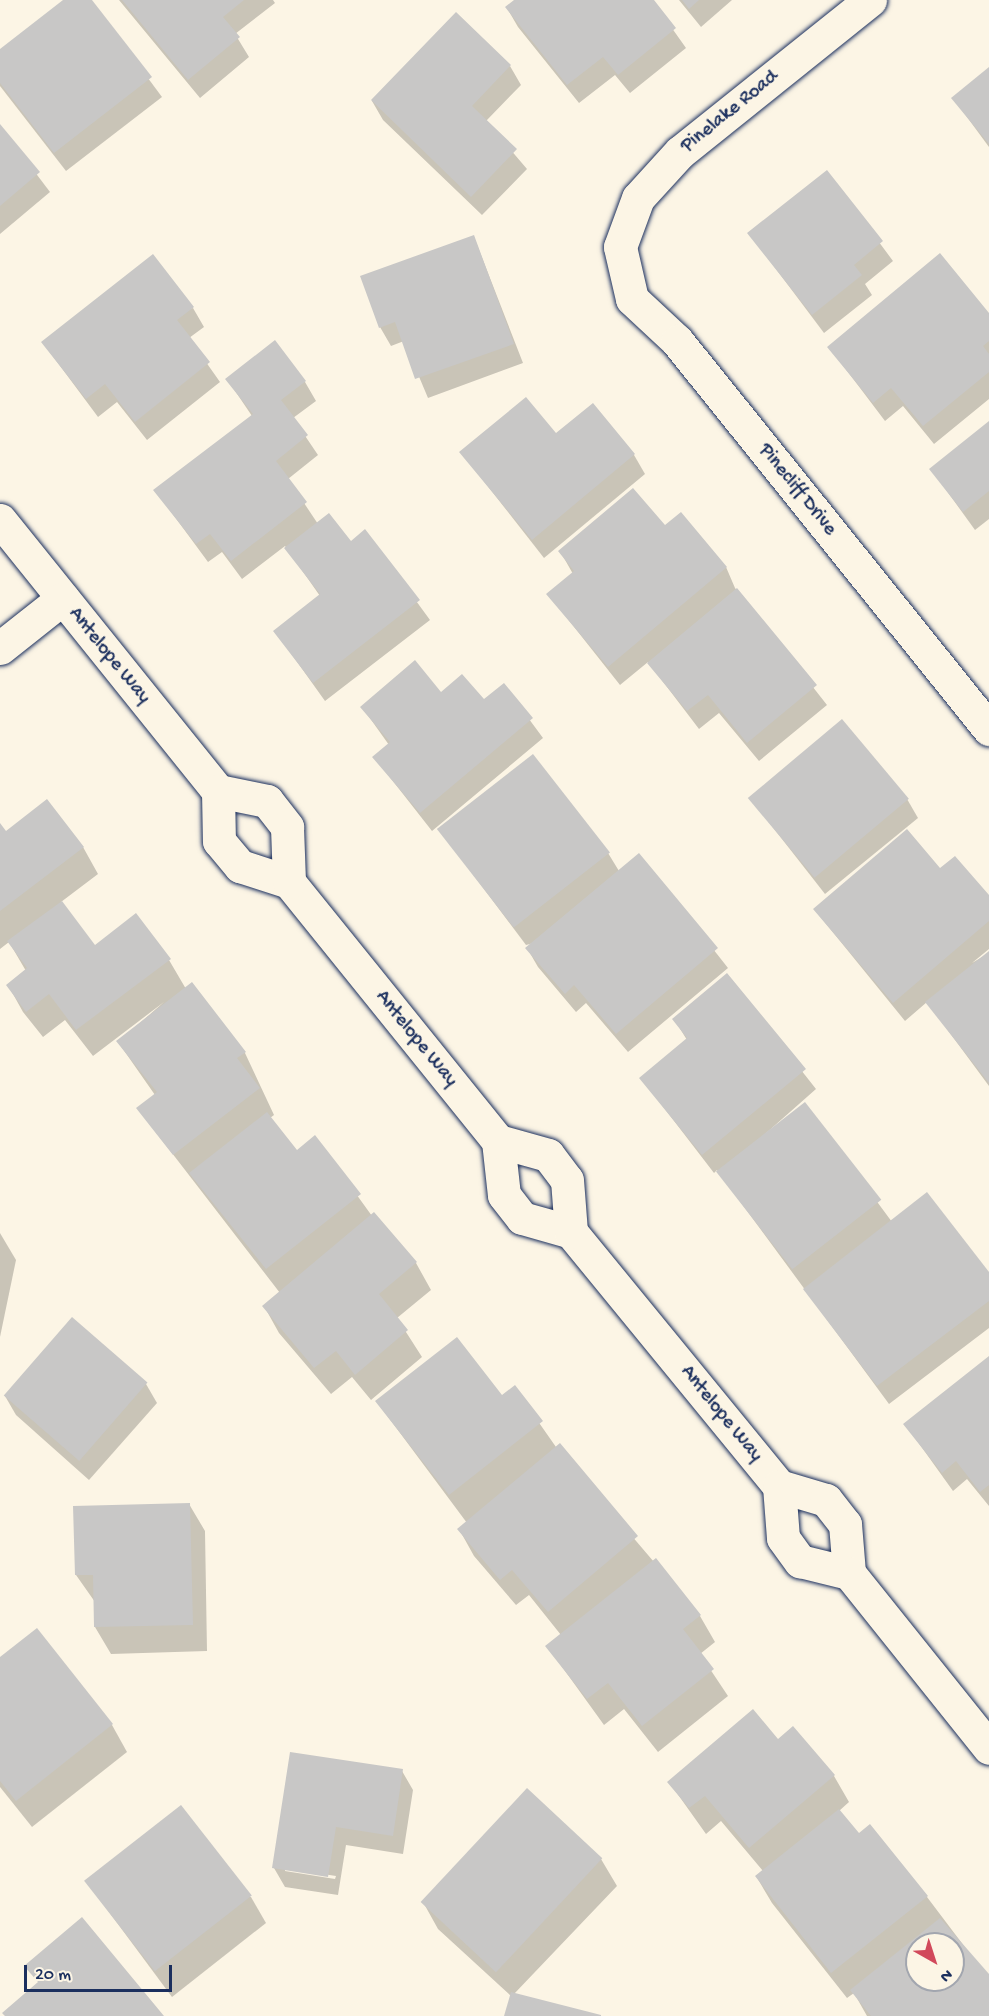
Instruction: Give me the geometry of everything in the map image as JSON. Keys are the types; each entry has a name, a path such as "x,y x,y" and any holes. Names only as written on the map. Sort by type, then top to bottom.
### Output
{"street":[{"name":"Pinelake Road","path":"620,247 638,198 680,152 870,0"},
{"name":"Pinecliff Drive","path":"620,247 632,299 677,341 989,729"},
{"name":"Antelope Way","path":"0,520 218,791"},
{"path":"0,648 63,598"},
{"path":"218,791 267,801 287,827 289,882 240,866 219,841 218,791"},
{"name":"Antelope Way","path":"289,882 498,1141"},
{"path":"498,1141 548,1155 567,1180 571,1232 522,1218 504,1195 498,1141"},
{"name":"Antelope Way","path":"571,1232 779,1486"},
{"path":"849,1573 800,1561 783,1538 779,1486 826,1500 845,1524 849,1573 989,1748"}],"building":[{"path":"63,0 92,0 152,77 54,153 0,83 0,49"},
{"path":"122,0 244,0 223,17 240,37 188,80"},
{"path":"514,0 654,0 676,28 618,75 603,57 567,85 505,7"},
{"path":"682,0 699,0 689,9"},
{"path":"456,12 511,65 472,106 517,149 471,197 371,100"},
{"path":"989,67 989,144 951,98"},
{"path":"0,124 40,172 0,206"},
{"path":"827,170 883,241 854,265 862,275 812,315 747,233"},
{"path":"474,235 514,344 415,379 395,322 379,328 360,276"},
{"path":"940,253 989,313 989,341 983,346 989,354 989,372 923,426 891,388 873,403 827,347"},
{"path":"153,254 194,307 177,320 210,362 135,422 105,384 86,399 41,342"},
{"path":"275,340 306,381 281,400 308,435 276,461 307,502 231,561 210,534 196,544 153,490 253,414 225,379"},
{"path":"526,397 556,433 593,403 635,454 532,540 459,452"},
{"path":"989,421 989,491 963,512 929,469"},
{"path":"633,488 665,525 681,512 727,567 608,667 546,594 574,571 558,551"},
{"path":"329,513 351,541 365,529 420,600 313,683 273,631 320,594 284,548"},
{"path":"737,588 817,685 747,743 708,695 687,711 647,663"},
{"path":"415,660 441,692 462,674 484,699 504,683 533,718 420,813 372,757 390,742 360,707"},
{"path":"842,719 909,799 815,878 748,798"},
{"path":"533,754 610,853 514,928 437,829"},
{"path":"47,799 84,847 0,911 0,823 6,831"},
{"path":"907,829 940,868 955,856 989,895 989,921 893,1003 813,909"},
{"path":"639,853 718,948 616,1034 574,985 565,994 525,948"},
{"path":"62,901 95,945 136,913 171,959 76,1030 49,994 26,1012 6,985 27,968 7,941"},
{"path":"989,951 989,1083 925,1002"},
{"path":"727,973 806,1069 702,1155 639,1078 687,1038 672,1019"},
{"path":"192,982 246,1052 237,1058 260,1088 173,1155 136,1108 157,1092 116,1041"},
{"path":"805,1102 881,1200 792,1269 716,1172"},
{"path":"267,1112 297,1150 315,1135 361,1194 266,1269 189,1173"},
{"path":"927,1192 989,1272 989,1301 877,1386 803,1289"},
{"path":"374,1212 417,1262 379,1294 408,1330 355,1375 336,1351 314,1368 262,1306"},
{"path":"72,1317 147,1383 79,1461 4,1395"},
{"path":"457,1337 502,1395 515,1385 543,1421 449,1495 375,1401"},
{"path":"989,1356 989,1485 980,1492 956,1461 942,1473 903,1424"},
{"path":"560,1443 638,1536 548,1612 512,1570 500,1580 457,1529"},
{"path":"190,1503 193,1625 94,1627 93,1575 75,1575 73,1506"},
{"path":"656,1558 701,1615 683,1629 714,1669 642,1726 608,1683 587,1699 545,1646"},
{"path":"37,1628 113,1724 16,1801 0,1781 0,1657"},
{"path":"753,1709 778,1739 793,1726 835,1775 749,1848 705,1796 689,1808 667,1782"},
{"path":"290,1752 403,1769 393,1836 336,1827 328,1877 272,1868"},
{"path":"527,1788 602,1858 496,1972 421,1902"},
{"path":"181,1805 252,1896 155,1971 84,1881"},
{"path":"839,1809 859,1833 870,1824 928,1896 831,1973 755,1876"},
{"path":"82,1917 164,2016 5,2016 2,2013 38,1982 24,1966"},
{"path":"940,1918 952,1932 922,1932"},
{"path":"905,1946 905,1992 965,1992 965,1947 989,1974 989,2016 871,2016 850,1990"},
{"path":"511,1992 601,2015 601,2016 504,2016"}]}
